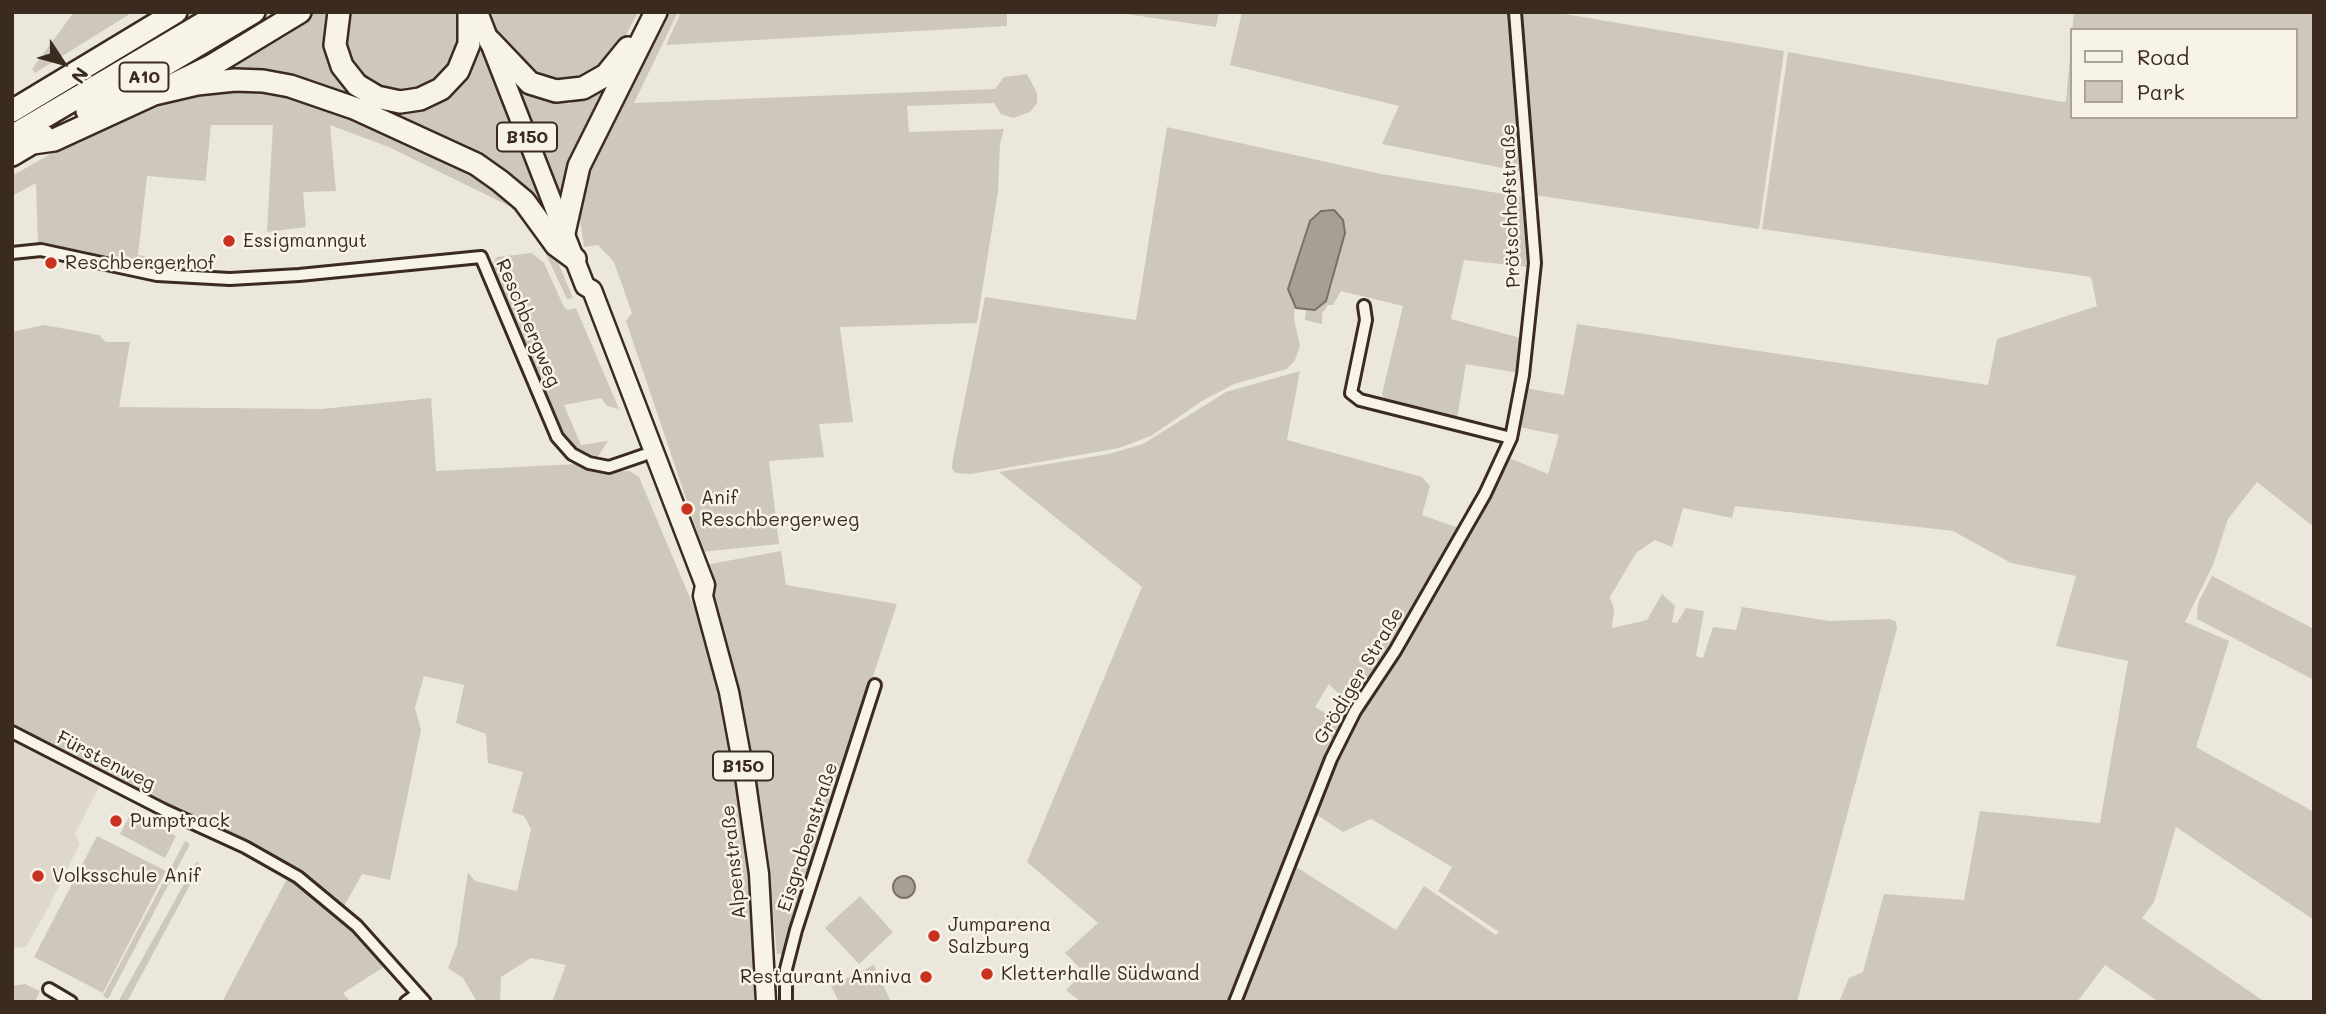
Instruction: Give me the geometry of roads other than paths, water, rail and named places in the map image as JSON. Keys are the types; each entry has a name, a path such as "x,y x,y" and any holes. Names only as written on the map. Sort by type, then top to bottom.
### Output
{"highway":[{"path":"115,48 150,12"},
{"path":"12,111 176,12"},
{"name":"A10","path":"12,136 222,12"},
{"name":"A10","path":"12,155 254,12"},
{"path":"33,143 54,140 154,94 211,66 300,12"},
{"path":"339,12 335,45 342,66 357,85 377,97 400,102 420,99 441,89 458,71 469,44 469,12"},
{"path":"490,41 530,83 568,91 583,88 606,75 624,57 646,12"},
{"path":"564,233 579,166 656,12"},
{"path":"154,94 197,84 235,80 290,86 322,95 412,132 476,164 524,201 556,245 575,259"}],"main road":[{"name":"Alpenstraße","path":"478,12 586,286 593,289 705,585 703,596 729,692 746,783 759,874 766,1002"},
{"name":"Alpenstraße","path":"586,286 582,295 695,591 703,596"}],"street":[{"name":"Prötschhofstraße","path":"1485,494 1511,438 1524,374 1535,263 1515,12"},
{"name":"Reschbergweg","path":"12,253 41,250 157,275 230,279 481,257 557,437 572,454 599,465 609,467 644,455"},
{"path":"1364,306 1366,320 1351,393 1360,400 1511,438"},
{"name":"Grödiger Straße","path":"1236,1002 1331,759 1355,711 1401,640 1485,494"},
{"name":"Eisgrabenstraße","path":"786,1002 786,969 796,930 875,685"},
{"name":"Fürstenweg","path":"12,732 164,810 245,847 299,877 357,926 421,998 405,1002"},
{"path":"49,989 71,1002"}],"place":[{"name":"Essigmanngut","path":"229,241"},
{"name":"Reschbergerhof","path":"51,263"},
{"name":"Anif Reschbergerweg","path":"687,509"},
{"name":"Pumptrack","path":"116,821"},
{"name":"Volksschule Anif","path":"38,876"},
{"name":"Jumparena Salzburg","path":"934,936"},
{"name":"Kletterhalle Südwand","path":"987,974"},
{"name":"Restaurant Anniva","path":"926,977"}]}
